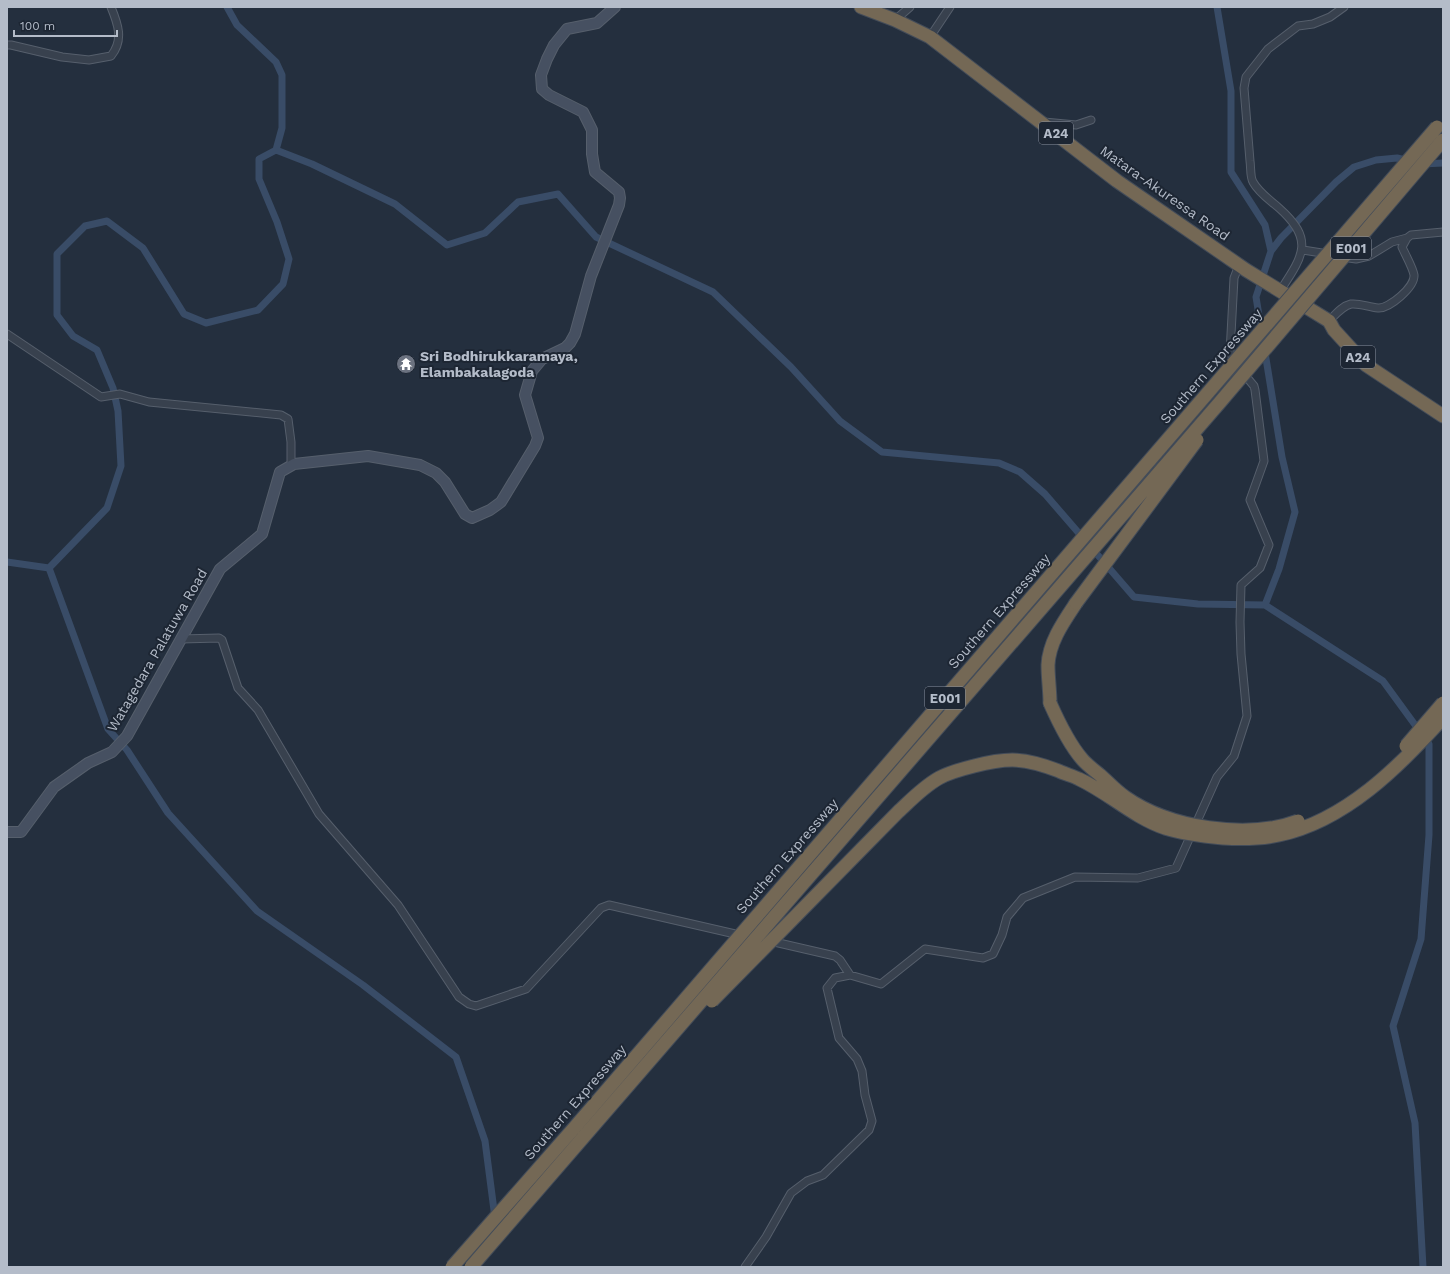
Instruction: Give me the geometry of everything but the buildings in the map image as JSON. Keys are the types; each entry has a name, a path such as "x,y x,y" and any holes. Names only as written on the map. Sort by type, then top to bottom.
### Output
{"highway":[{"name":"Matara-Akuressa Road","path":"861,7 896,20 930,38 1117,180 1243,267 1329,321 1334,330 1366,365 1443,416"},
{"name":"Southern Expressway","path":"452,1267 585,1115 1440,124"},
{"name":"E001","path":"471,1267 1259,357 1443,140"},
{"path":"1259,357 1076,603 1061,627 1052,646 1048,664 1050,703 1058,722 1082,759 1125,797 1147,810 1170,820 1213,829 1236,830 1266,828 1292,823 1323,812 1347,798 1399,754 1443,703"},
{"path":"588,1133 739,974 893,817 922,790 939,778 958,770 992,761 1014,760 1036,762 1079,779 1140,817 1165,828 1196,836 1246,839 1278,836 1302,829 1326,819 1376,785 1410,754 1443,718"}],"street":[{"path":"7,45 62,57 89,60 111,56 116,50 119,38 118,24 111,7"},
{"path":"7,334 101,397 120,394 149,402 281,415 288,419 291,442 291,461 294,464 368,456 420,465 436,473 445,482 465,514 472,518 490,510 501,502 535,446 538,438 525,395 532,371 542,359 565,348 575,334 591,276 619,205 620,198 619,192 595,172 592,154 592,130 583,112 549,95 542,89 541,75 546,59 554,45 567,30 597,23 615,7"},
{"path":"896,20 910,7"},
{"path":"930,38 950,7"},
{"path":"1277,289 1289,278 1303,250 1302,239 1297,227 1290,219 1252,182 1244,88 1246,77 1268,49 1298,26 1313,24 1330,17 1344,7"},
{"path":"1042,122 1076,125 1091,120"},
{"path":"1303,250 1356,259 1369,256 1392,242 1407,238 1411,235 1443,232"},
{"path":"1329,321 1344,307 1350,304 1362,304 1379,308 1391,304 1406,291 1414,280 1414,274 1402,247 1407,238"},
{"path":"745,1267 766,1237 791,1193 807,1181 823,1176 869,1130 871,1126 872,1121 865,1095 862,1071 857,1059 839,1038 827,988 836,978 850,975 881,984 925,950 983,958 993,954 1002,935 1007,917 1023,898 1075,878 1138,878 1176,868 1216,777 1234,756 1247,716 1240,622 1241,585 1260,568 1269,545 1250,500 1264,461 1255,390 1254,386 1239,368 1230,353 1234,278 1243,267"},
{"name":"Watagedara Palatuwa Road","path":"7,832 22,832 54,787 88,763 112,752 127,736 220,569 262,534 280,472 294,464"},
{"path":"181,639 219,638 222,640 238,688 258,710 318,814 398,905 459,996 469,1004 476,1006 526,988 601,908 609,905 834,956 840,960 850,975"}],"waterway":[{"path":"227,7 237,25 276,62 282,75 282,128 276,150"},
{"path":"1217,7 1231,91 1231,172 1265,225 1271,251 1256,297 1282,457 1295,512 1279,569 1265,605"},
{"path":"49,568 107,508 121,466 118,411 113,388 97,350 73,336 57,315 57,254 85,226 107,221 143,248 184,314 206,323 258,310 283,284 289,259 277,222 259,179 259,159 276,150 312,164 395,204 447,245 485,233 518,202 558,194 596,237 713,292 791,367 840,421 882,452 999,463 1020,472 1045,494 1134,597 1198,604 1265,605 1383,681 1429,744 1429,835 1421,939 1393,1026 1415,1123 1423,1267"},
{"path":"1271,251 1281,238 1336,182 1354,167 1376,160 1397,158 1410,161"},
{"path":"1422,164 1443,163"},
{"path":"7,562 49,568 108,729 127,750 168,813 257,911 363,985 456,1057 485,1141 495,1218"},
{"path":"473,1258 484,1238"}],"place":[{"name":"Sri Bodhirukkaramaya, Elambakalagoda","path":"406,364"}]}
